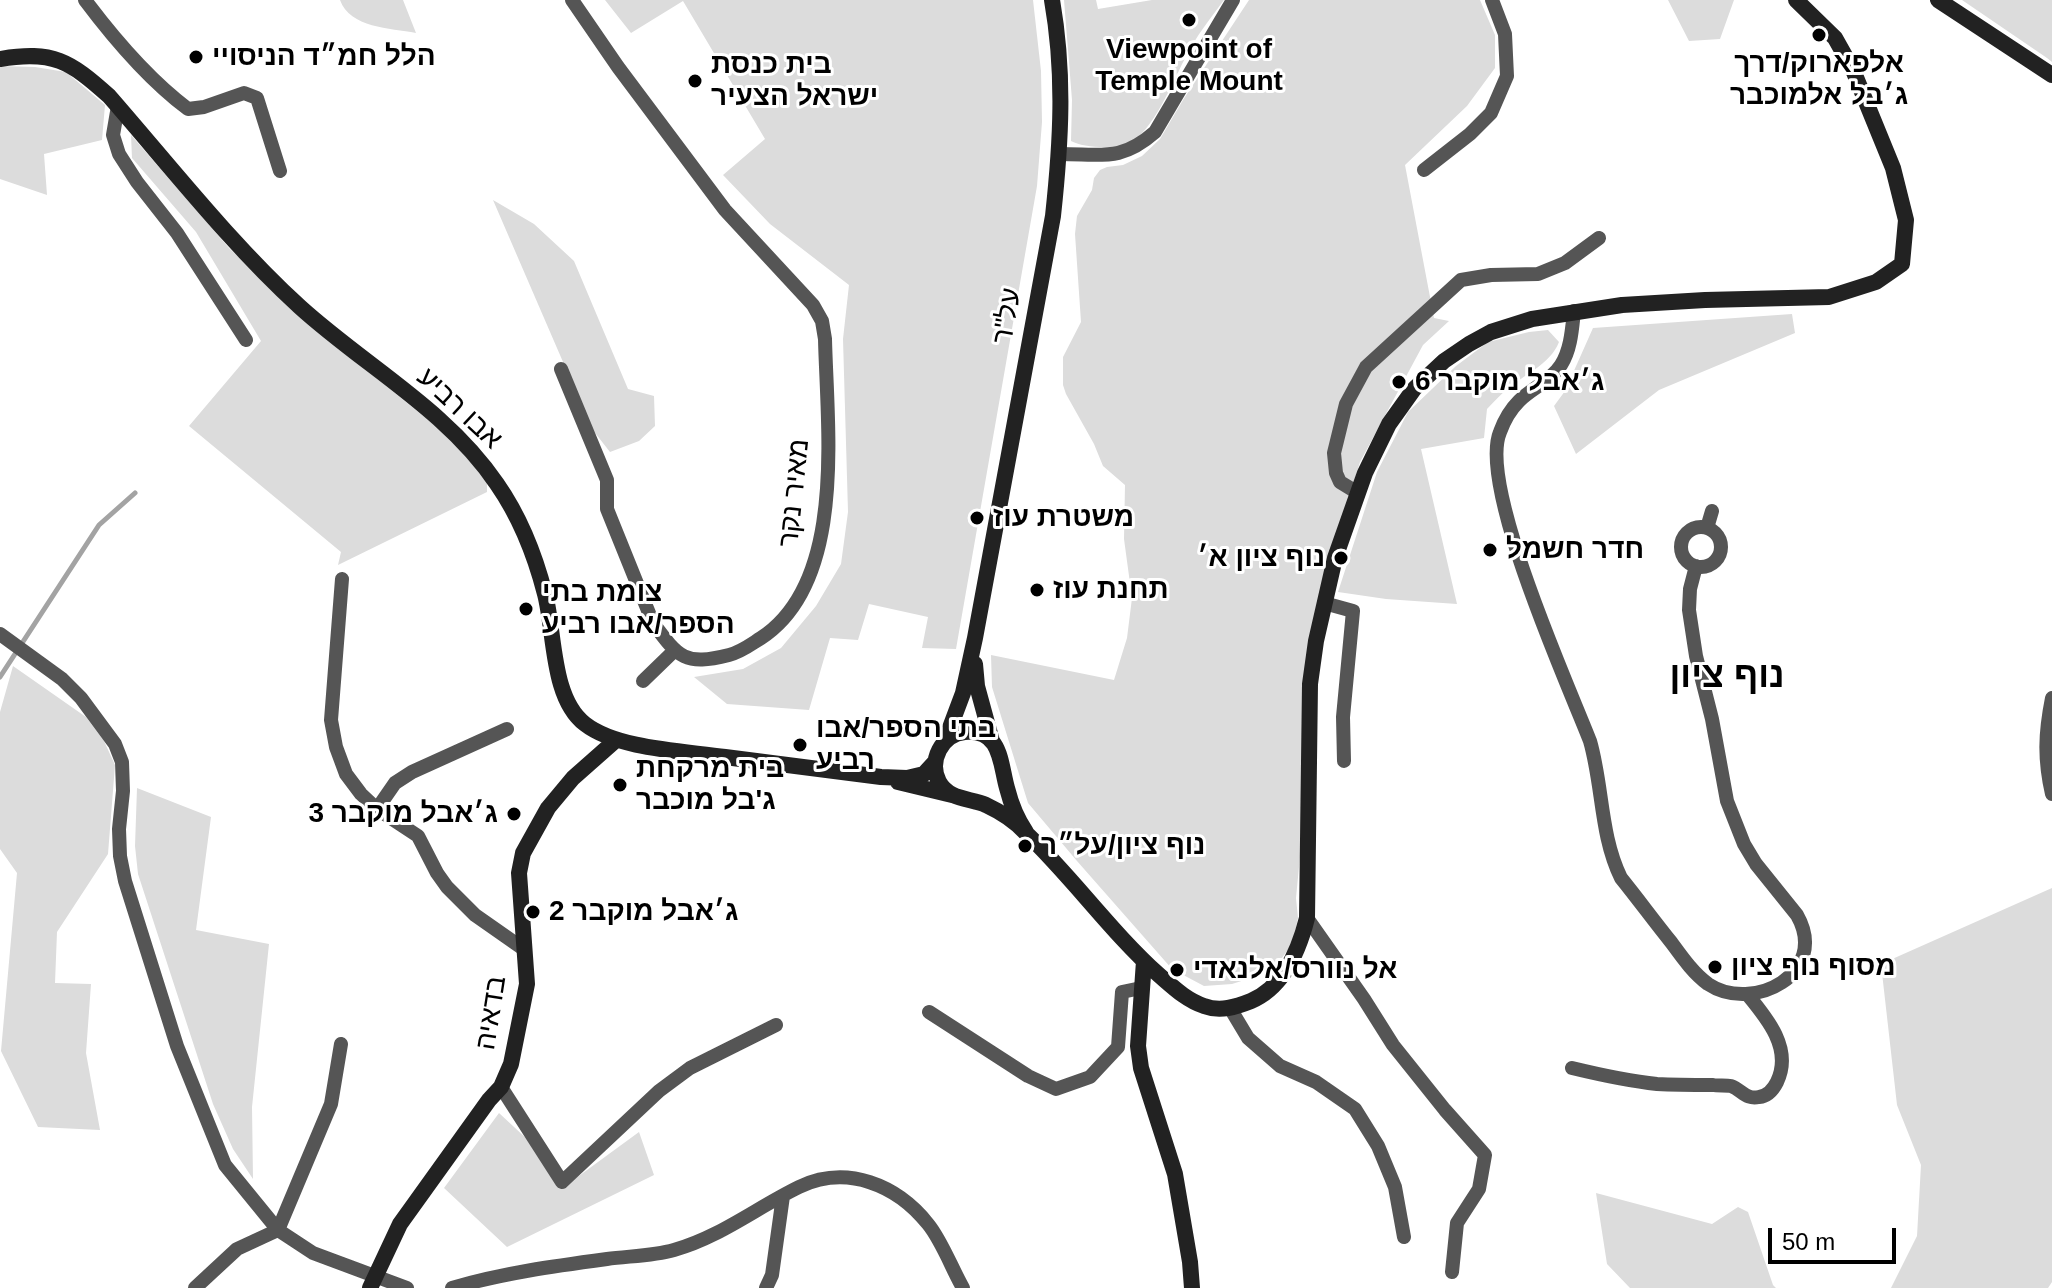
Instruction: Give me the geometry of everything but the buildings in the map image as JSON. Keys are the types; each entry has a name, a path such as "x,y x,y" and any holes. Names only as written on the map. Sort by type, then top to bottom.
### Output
{"street":[{"path":"85,0 109,32 165,92 188,109 204,107 244,93 257,98 280,171"},
{"name":"מאיר נקר","path":"572,0 725,210 813,305 822,321 825,339 828,478 816,558 804,587 774,630 739,652 702,661 687,659 675,650"},
{"name":"על\"ר","path":"945,741 963,693 975,638 1053,216 1062,108 1052,0"},
{"path":"1060,154 1118,154 1130,150 1155,132 1233,0"},
{"path":"1424,170 1491,113 1507,76 1505,34 1492,0"},
{"path":"1026,832 1014,812 1002,771 1002,760 992,741 983,735 963,732 945,741 935,762 938,781 952,795 1002,813 1026,832 1144,961 1182,995 1206,1007 1230,1008 1263,995 1276,983 1291,963 1302,940 1307,918 1310,684 1324,603 1335,558 1365,473 1389,424 1414,389 1444,361 1469,344 1491,332 1532,319 1622,305 1829,297 1876,282 1902,264 1906,220 1893,168 1847,59 1835,38 1796,0"},
{"path":"1938,0 2052,75"},
{"name":"אבו רביע","path":"0,59 42,56 62,61 94,82 261,269 300,307 433,414 478,457 511,505 523,530 545,594 558,674 565,697 581,721 616,740 656,748 881,777 907,778 924,774 935,762"},
{"path":"118,106 113,135 119,154 177,233 246,340"},
{"path":"1358,493 1340,482 1334,453 1346,404 1366,367 1461,280 1491,275 1538,274 1565,263 1599,238"},
{"path":"1574,311 1569,344 1560,367 1520,400 1500,432 1495,452 1504,504 1523,570 1590,741 1608,847 1621,878 1699,977 1719,989 1747,994 1782,982 1798,970 1804,957 1806,939 1797,915 1744,844 1727,801 1689,610 1696,566"},
{"path":"561,369 607,480 607,509 653,623 675,650 643,681"},
{"path":"1707,528 1712,511"},
{"path":"1707,528 1720,541 1719,556 1709,567 1696,566 1684,558 1681,545 1691,530 1707,528"},
{"path":"342,579 331,720 336,747 346,774 377,809 418,836 447,887 475,915 525,950"},
{"path":"1324,603 1353,611 1343,717 1344,761"},
{"path":"0,634 62,679 81,698 115,744 122,762 119,829 125,881 177,1046 225,1165 278,1230 313,1253 372,1282 407,1288"},
{"name":"על\"ר","path":"975,638 977,686 992,741"},
{"path":"2052,698 2046,732 2046,767 2052,794"},
{"path":"377,809 395,783 412,772 507,729"},
{"name":"בדאיה","path":"372,1282 407,1214 501,1087 511,1064 527,984 519,873 523,853 548,808 573,778 616,740"},
{"path":"971,800 995,788 1002,771"},
{"name":"אבו רביע","path":"881,777 952,795"},
{"path":"1307,918 1393,1045 1485,1155 1479,1189 1457,1223 1452,1272"},
{"path":"1144,961 1138,1046 1141,1068 1175,1174 1192,1288"},
{"path":"929,1012 1028,1076 1056,1089 1090,1077 1118,1047 1122,992 1141,988"},
{"path":"1572,1068 1623,1080 1730,1086 1747,1097 1760,1097 1770,1092 1777,1082 1782,1069 1782,1053 1763,1013 1747,994"},
{"path":"1230,1008 1248,1038 1280,1066 1316,1082 1355,1109 1378,1146 1395,1187 1404,1237"},
{"path":"501,1087 562,1182 669,1083 690,1068 776,1025"},
{"path":"195,1288 237,1249 278,1230 331,1104 341,1044"},
{"path":"452,1288 522,1271 671,1251 708,1239 801,1186 844,1179 870,1181 913,1206 931,1227 963,1288"},
{"path":"766,1288 772,1275 783,1196"}],"shaded area":[{"path":"340,0 403,0 416,33 362,21 352,16"},
{"path":"605,0 1033,0 1041,71 1042,122 1037,186 956,649 922,648 928,617 869,604 858,640 830,638 809,710 727,704 694,677 743,669 781,648 816,606 841,564 848,512 843,339 849,285 770,224 723,175 765,139 683,1 631,33"},
{"path":"1064,0 1096,0 1098,9 1152,0 1224,0 1195,41 1150,124 1126,145 1102,147 1071,141 1072,100"},
{"path":"1249,0 1480,0 1495,35 1495,68 1467,106 1405,165 1434,318 1449,321 1423,345 1360,462 1328,563 1296,898 1298,918 1293,942 1282,958 1254,977 1232,984 1204,986 1172,969 1028,803 992,687 991,655 1114,680 1127,638 1132,598 1124,539 1125,485 1103,466 1063,385 1063,357 1081,322 1075,234 1077,216 1100,170 1123,165 1142,156 1160,139"},
{"path":"1668,0 1734,0 1720,39 1689,41"},
{"path":"1962,0 2052,0 2052,62 2047,58"},
{"path":"0,66 66,72 105,105 102,140 44,154 47,195 0,179"},
{"path":"131,135 229,248 302,318 448,436 487,481 487,492 338,565 341,552 189,426 261,341 196,232 132,158"},
{"path":"493,200 534,224 574,261 628,389 654,396 655,426 639,441 610,452 592,429"},
{"path":"1792,314 1795,333 1659,390 1576,454 1554,406 1565,391 1593,328"},
{"path":"1548,330 1559,342 1555,350 1487,409 1484,438 1421,449 1457,604 1338,592 1377,472 1408,412 1456,366 1488,342"},
{"path":"13,666 86,717 104,741 115,765 108,854 57,932 55,983 91,984 86,1053 100,1130 38,1127 1,1051 17,873 0,849 0,712"},
{"path":"137,788 211,817 196,930 269,944 252,1107 253,1179 233,1149 213,1104 138,874 135,846"},
{"path":"2052,888 2052,1282 2048,1288 1891,1288 1917,1236 1921,1165 1897,1105 1881,964"},
{"path":"499,1113 572,1181 639,1132 654,1175 507,1247 444,1188"},
{"path":"1596,1193 1712,1224 1738,1207 1748,1212 1776,1288 1630,1288 1607,1264"}],"waterway":[{"path":"0,677 99,525 135,493"}],"place":[{"name":"Viewpoint of Temple Mount","path":"1189,20"},
{"name":"אלפארוק/דרך ג׳בל אלמוכבר","path":"1819,35"},
{"name":"הלל חמ״ד הניסויי","path":"196,57"},
{"name":"בית כנסת ישראל הצעיר","path":"695,81"},
{"name":"ג׳אבל מוקבר 6","path":"1399,382"},
{"name":"משטרת עוז","path":"977,518"},
{"name":"חדר חשמל","path":"1490,550"},
{"name":"נוף ציון א׳","path":"1341,558"},
{"name":"תחנת עוז","path":"1037,590"},
{"name":"צומת בתי הספר/אבו רביע","path":"526,609"},
{"name":"בתי הספר/אבו רביע","path":"800,745"},
{"name":"בית מרקחת ג'בל מוכבר","path":"620,785"},
{"name":"ג׳אבל מוקבר 3","path":"514,814"},
{"name":"נוף ציון/על״ר","path":"1025,846"},
{"name":"ג׳אבל מוקבר 2","path":"533,912"},
{"name":"מסוף נוף ציון","path":"1715,967"},
{"name":"אל נוורס/אלנאדי","path":"1177,970"}],"district":[{"name":"נוף ציון","path":"1727,677"}]}
